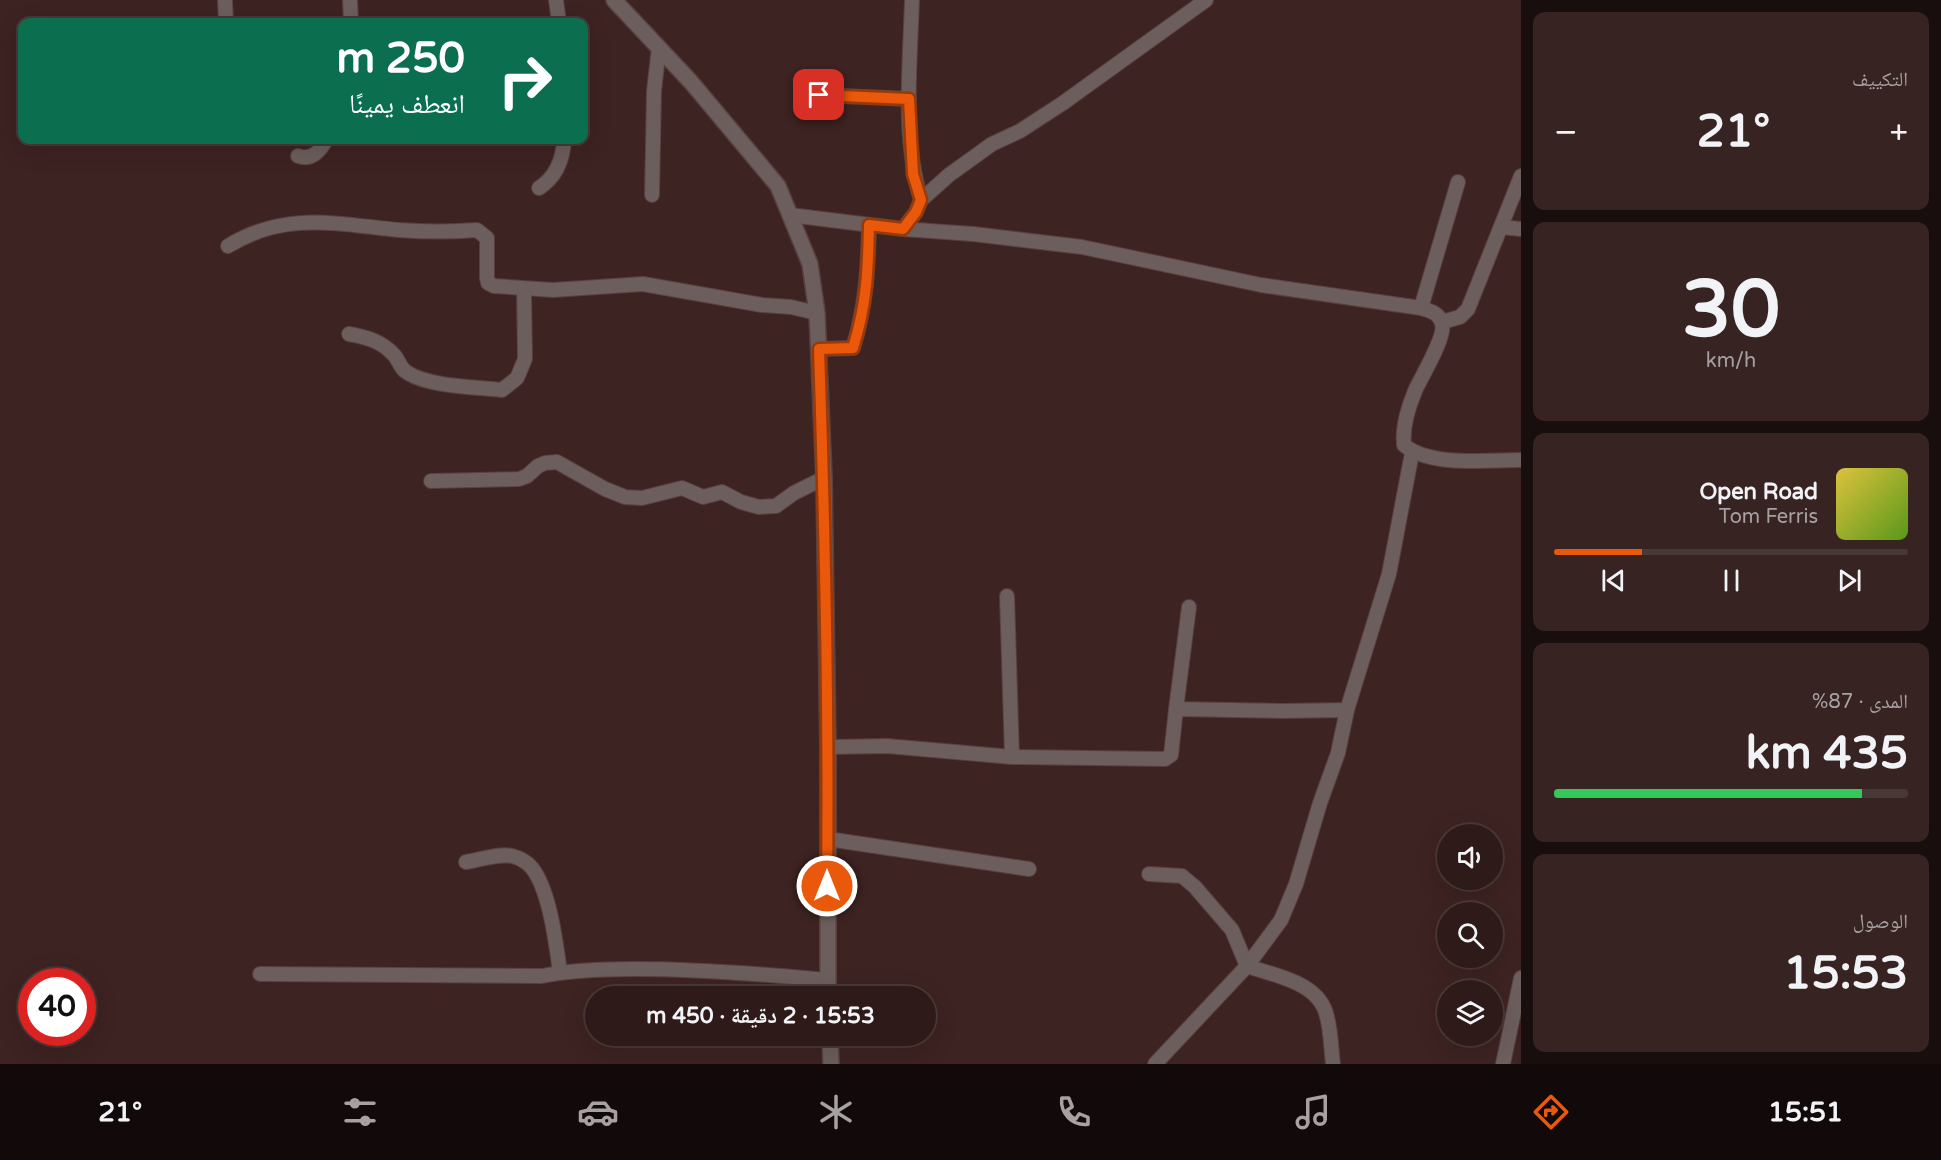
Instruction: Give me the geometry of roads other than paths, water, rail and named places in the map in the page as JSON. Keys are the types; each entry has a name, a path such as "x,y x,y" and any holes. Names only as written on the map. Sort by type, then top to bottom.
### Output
{"street":[{"path":"225,0 226,18"},
{"path":"350,0 351,18"},
{"path":"556,0 558,18"},
{"path":"614,0 691,82 778,186 810,264 817,313 824,478 828,747 827,986"},
{"path":"912,0 909,99 913,174 921,200"},
{"path":"903,229 916,212 921,200 949,176 984,151 1063,103 1206,0"},
{"path":"652,195 654,91 659,47"},
{"path":"819,95 909,99"},
{"path":"298,156 311,157 320,151 324,144"},
{"path":"539,188 547,183 559,166 564,144"},
{"path":"1442,322 1460,317 1468,309 1521,176"},
{"path":"1421,308 1458,182"},
{"path":"790,215 1082,247 1261,285 1421,308 1436,314 1442,322 1443,333 1414,393 1402,431 1404,445 1412,453 1454,461 1521,460"},
{"path":"228,246 265,228 284,224 332,222 413,231 477,230 487,238 488,283 494,286 553,290 643,284 817,313"},
{"path":"819,349 853,348 862,320 868,281 869,225"},
{"path":"1501,227 1521,229"},
{"path":"349,334 368,338 381,344 394,355 405,371 431,383 502,390 516,378 525,359 524,289"},
{"path":"1155,1064 1247,966 1281,920 1296,884 1320,803 1338,753 1347,710 1389,574 1412,453"},
{"path":"431,481 519,479 527,476 538,466 557,462 605,489 626,497 642,498 682,488 704,497 722,492 741,502 759,507 776,506 824,478"},
{"path":"1008,596 1012,757"},
{"path":"828,747 887,746 1012,757 1165,759 1171,755 1189,607"},
{"path":"1176,709 1347,710"},
{"path":"828,839 1029,868"},
{"path":"466,862 511,855 524,860 533,868 549,909 560,972"},
{"path":"1149,874 1182,876 1195,887 1232,930 1247,966 1308,988 1321,1000 1327,1016 1333,1064"},
{"path":"260,974 474,977 542,976 560,972 600,969 713,970 827,980"},
{"path":"1503,1064 1521,978"},
{"path":"830,1046 831,1064"}]}
